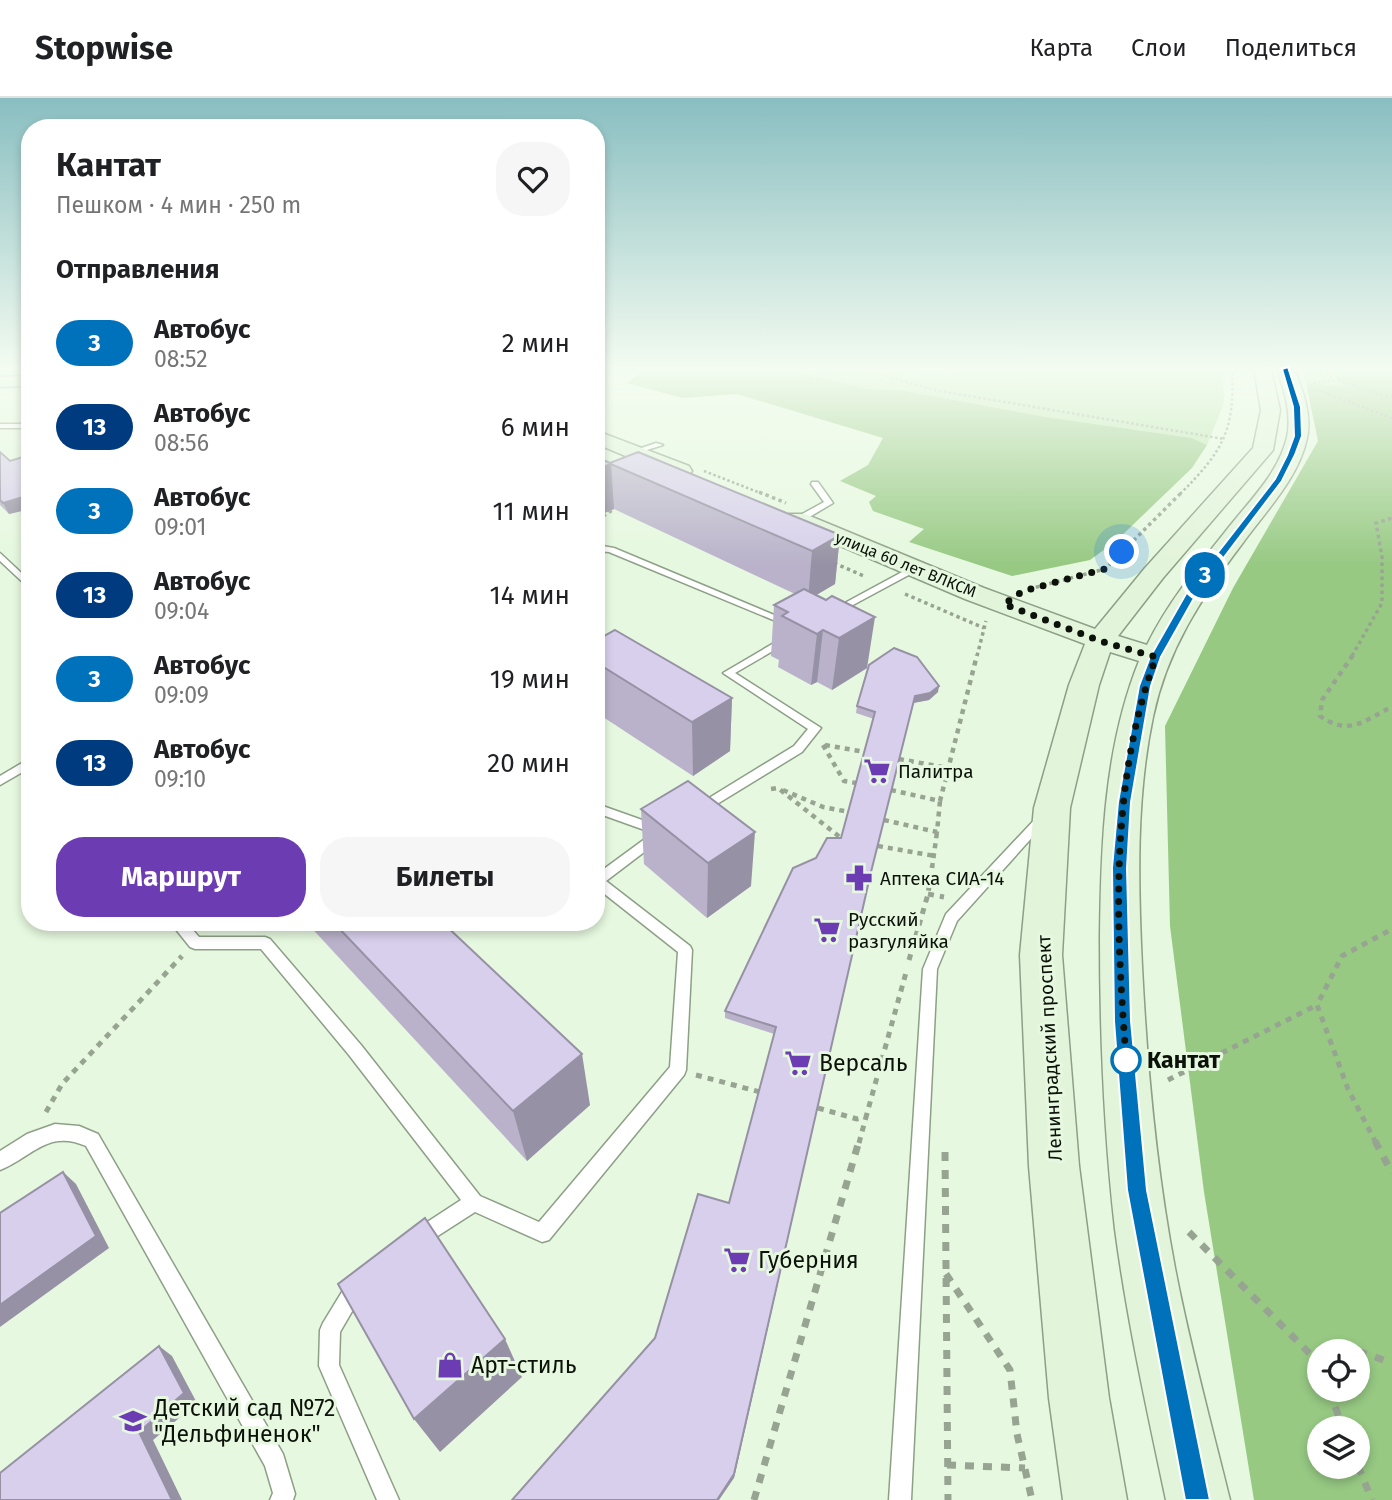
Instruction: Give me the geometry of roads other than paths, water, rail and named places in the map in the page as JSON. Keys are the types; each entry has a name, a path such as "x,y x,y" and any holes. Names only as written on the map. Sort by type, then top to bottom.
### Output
{"main road":[{"name":"Ленинградский проспект","path":"1096,1500 1079,1398 1052,1140 1041,955 1052,808 1084,685 1100,641 1154,573 1263,450 1268,434"},
{"path":"1198,1500 1142,1226 1123,1021 1119,868 1126,779 1145,686 1156,657 1192,592 1279,479 1298,434"},
{"path":"605,440 704,481"},
{"name":"улица 60 лет ВЛКСМ","path":"775,510 1004,604 1100,641 1156,657"}],"lane":[{"path":"634,452 659,445"},
{"path":"798,520 829,503 815,484"},
{"path":"605,549 802,629 728,673 815,728 798,749 673,825 605,875"},
{"path":"0,556 21,577"},
{"path":"826,617 915,568"},
{"path":"0,781 21,770"},
{"path":"901,1500 930,969 951,918 1052,808"},
{"path":"605,810 673,825"},
{"path":"185,931 195,943 265,943 355,1050 474,1202 542,1233 678,1070 685,950 605,887"},
{"path":"0,1161 38,1136 75,1130 92,1140 275,1462 284,1494 281,1500"},
{"path":"399,1255 474,1202"},
{"path":"370,1277 351,1293 330,1330 329,1366 388,1500"}],"place":[{"name":"Палитра","path":"877,771"},
{"name":"Аптека СИА-14","path":"859,878"},
{"name":"Русский разгуляйка","path":"827,930"},
{"name":"Кантат","path":"1126,1060"},
{"name":"Версаль","path":"798,1063"},
{"name":"Губерния","path":"737,1260"},
{"name":"Арт-стиль","path":"450,1365"},
{"name":"Детский сад №72 \"Дельфиненок\"","path":"133,1421"}]}
